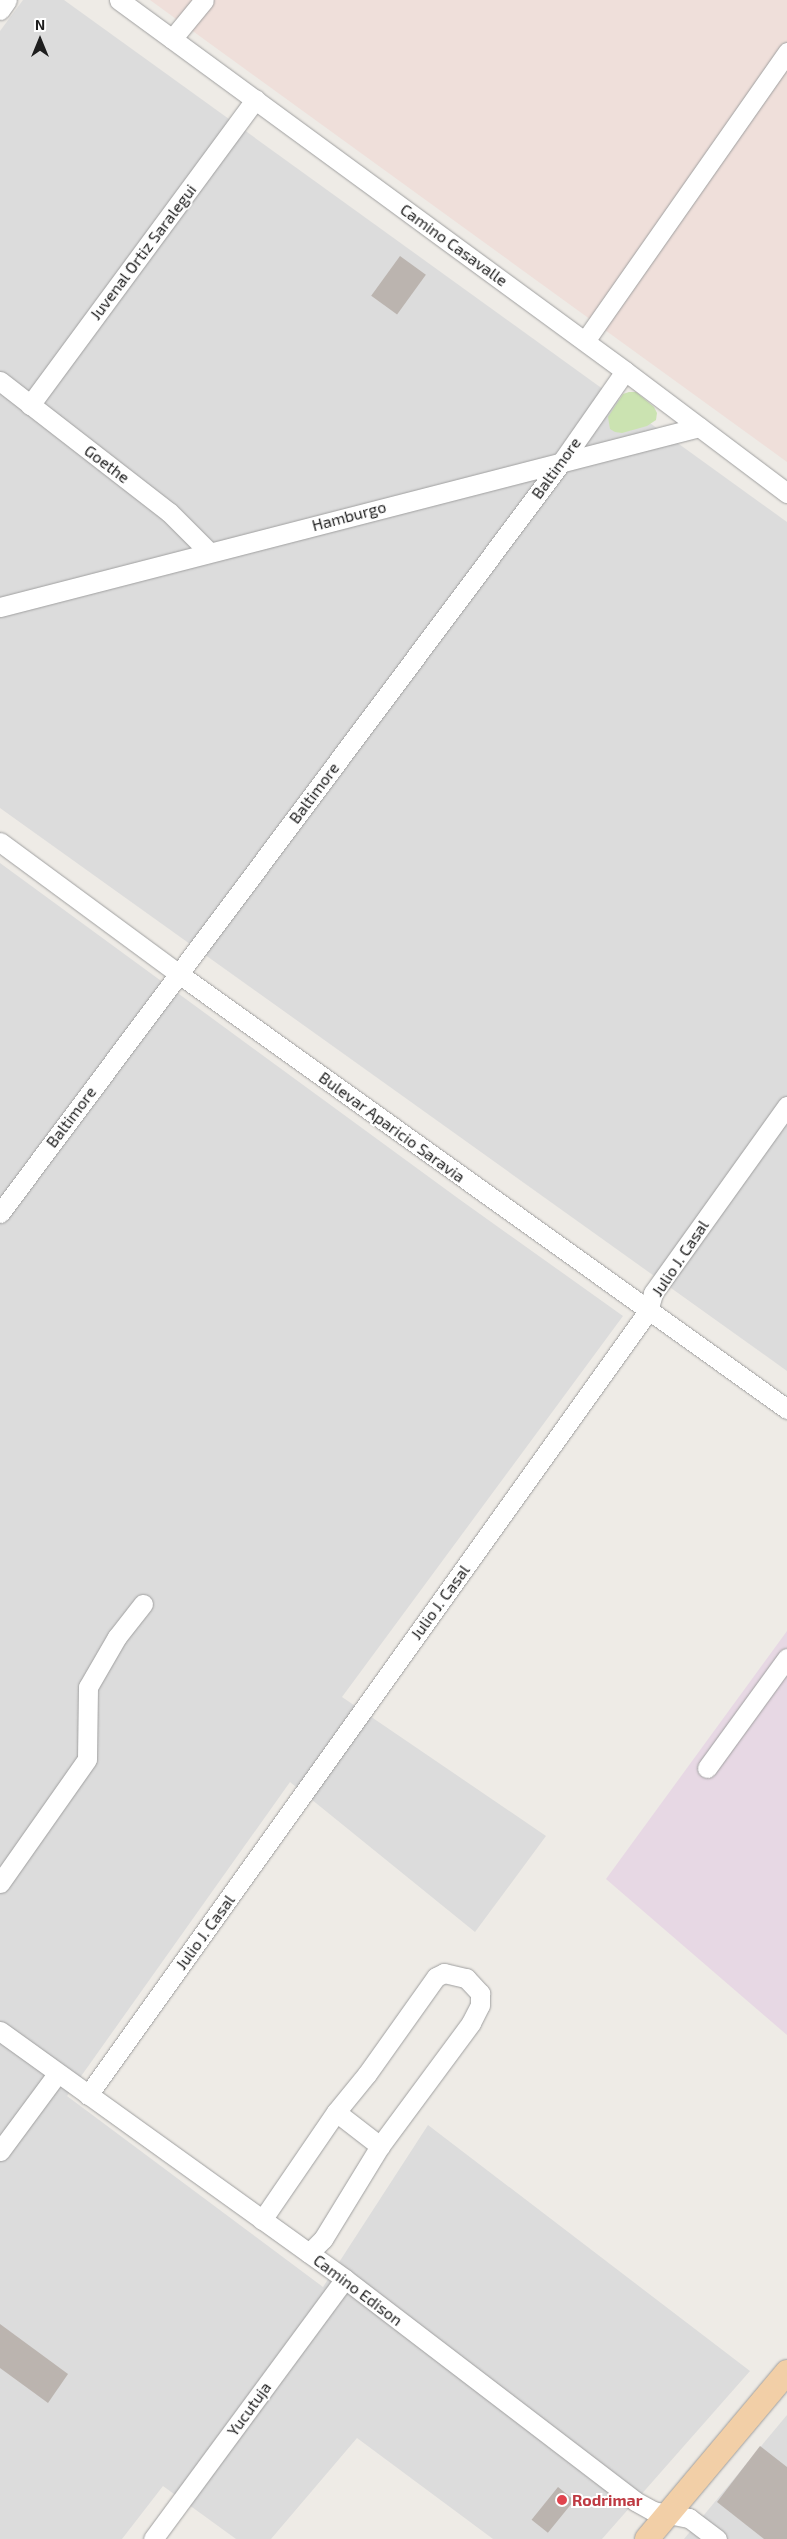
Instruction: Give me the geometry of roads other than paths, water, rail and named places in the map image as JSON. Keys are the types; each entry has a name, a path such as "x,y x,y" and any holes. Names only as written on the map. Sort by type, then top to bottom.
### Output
{"main road":[{"path":"648,2539 787,2372"}],"street":[{"path":"0,10 7,0"},
{"name":"Camino Casavalle","path":"119,0 585,341 787,493"},
{"path":"172,38 204,0"},
{"path":"585,341 787,52"},
{"name":"Juvenal Ortiz Saralegui","path":"30,405 256,99"},
{"name":"Baltimore","path":"0,1213 563,460 625,371"},
{"name":"Goethe","path":"0,381 169,512 209,552"},
{"name":"Hamburgo","path":"0,607 563,460 699,427"},
{"name":"Bulevar Aparicio Saravia","path":"0,842 179,974 787,1409"},
{"name":"Julio J. Casal","path":"88,2095 648,1311 653,1293 787,1106"},
{"path":"0,1883 87,1759 88,1687 117,1637 143,1604"},
{"path":"707,1768 787,1658"},
{"path":"262,2220 336,2112 367,2074 436,1977 444,1973 466,1978 480,1993 480,2005 471,2023 380,2146 323,2239 309,2253"},
{"name":"Camino Edison","path":"0,2031 57,2074 345,2279 635,2501 653,2511 689,2518 717,2539"},
{"path":"0,2151 57,2074"},
{"path":"336,2112 380,2146"},
{"name":"Yucutuja","path":"153,2539 345,2279"}],"place":[{"name":"Rodrimar","path":"562,2500"}]}
